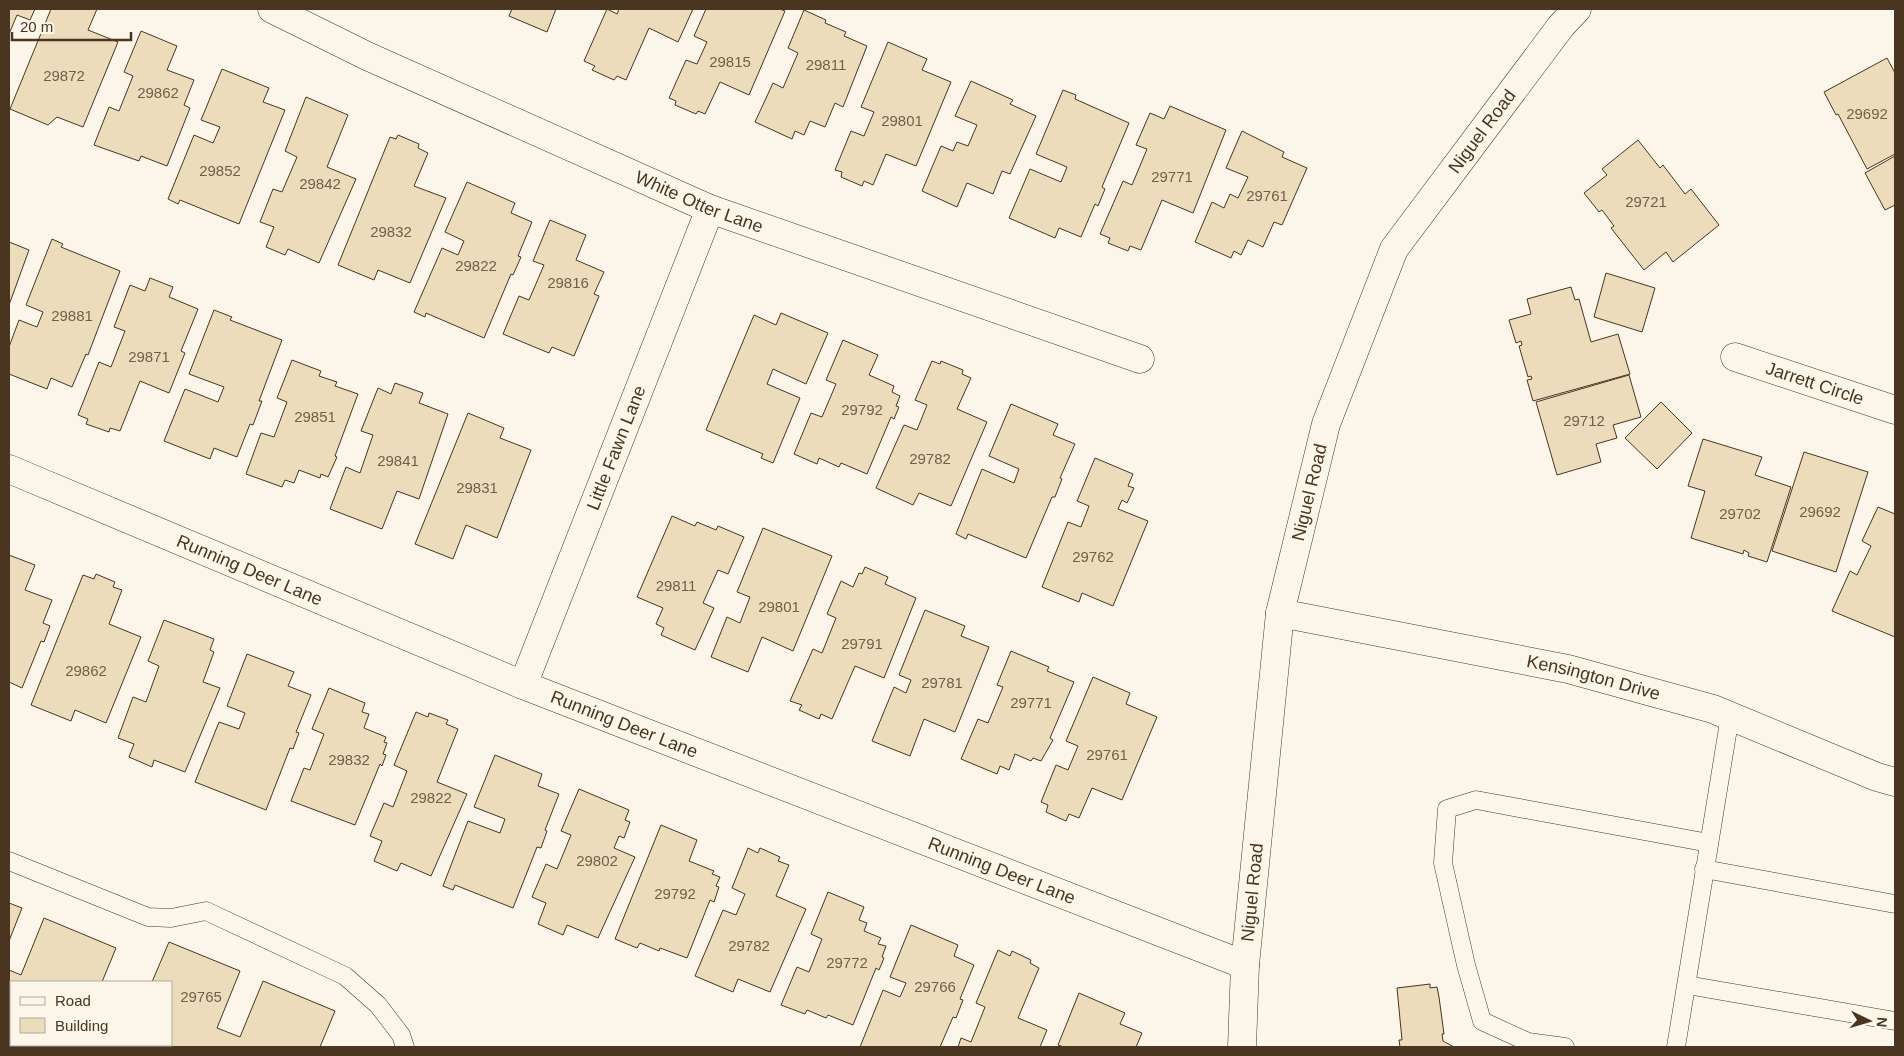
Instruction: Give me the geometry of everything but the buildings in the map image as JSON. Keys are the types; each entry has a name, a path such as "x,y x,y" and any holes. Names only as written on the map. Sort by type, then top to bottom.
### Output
{"street":[{"name":"White Otter Lane","path":"272,9 367,56 710,209 1140,359"},
{"name":"Niguel Road","path":"1242,1047 1246,965 1280,614 1326,424 1394,249 1561,26 1578,9"},
{"name":"Little Fawn Lane","path":"523,685 710,209"},
{"name":"Jarrett Circle","path":"1735,357 1895,410"},
{"name":"Running Deer Lane","path":"9,469 523,685 1246,965"},
{"name":"Kensington Drive","path":"1280,614 1568,669 1713,709 1877,777 1895,782"}],"lane":[{"path":"1676,1047 1730,716"},
{"path":"1565,1047 1528,1042 1482,1021 1466,965 1443,863 1447,809 1476,800 1709,843"},
{"path":"9,861 148,917 171,918 206,911 345,976 378,1005 401,1035 405,1047"},
{"path":"1704,869 1895,904"},
{"path":"1686,984 1895,1021"}]}
